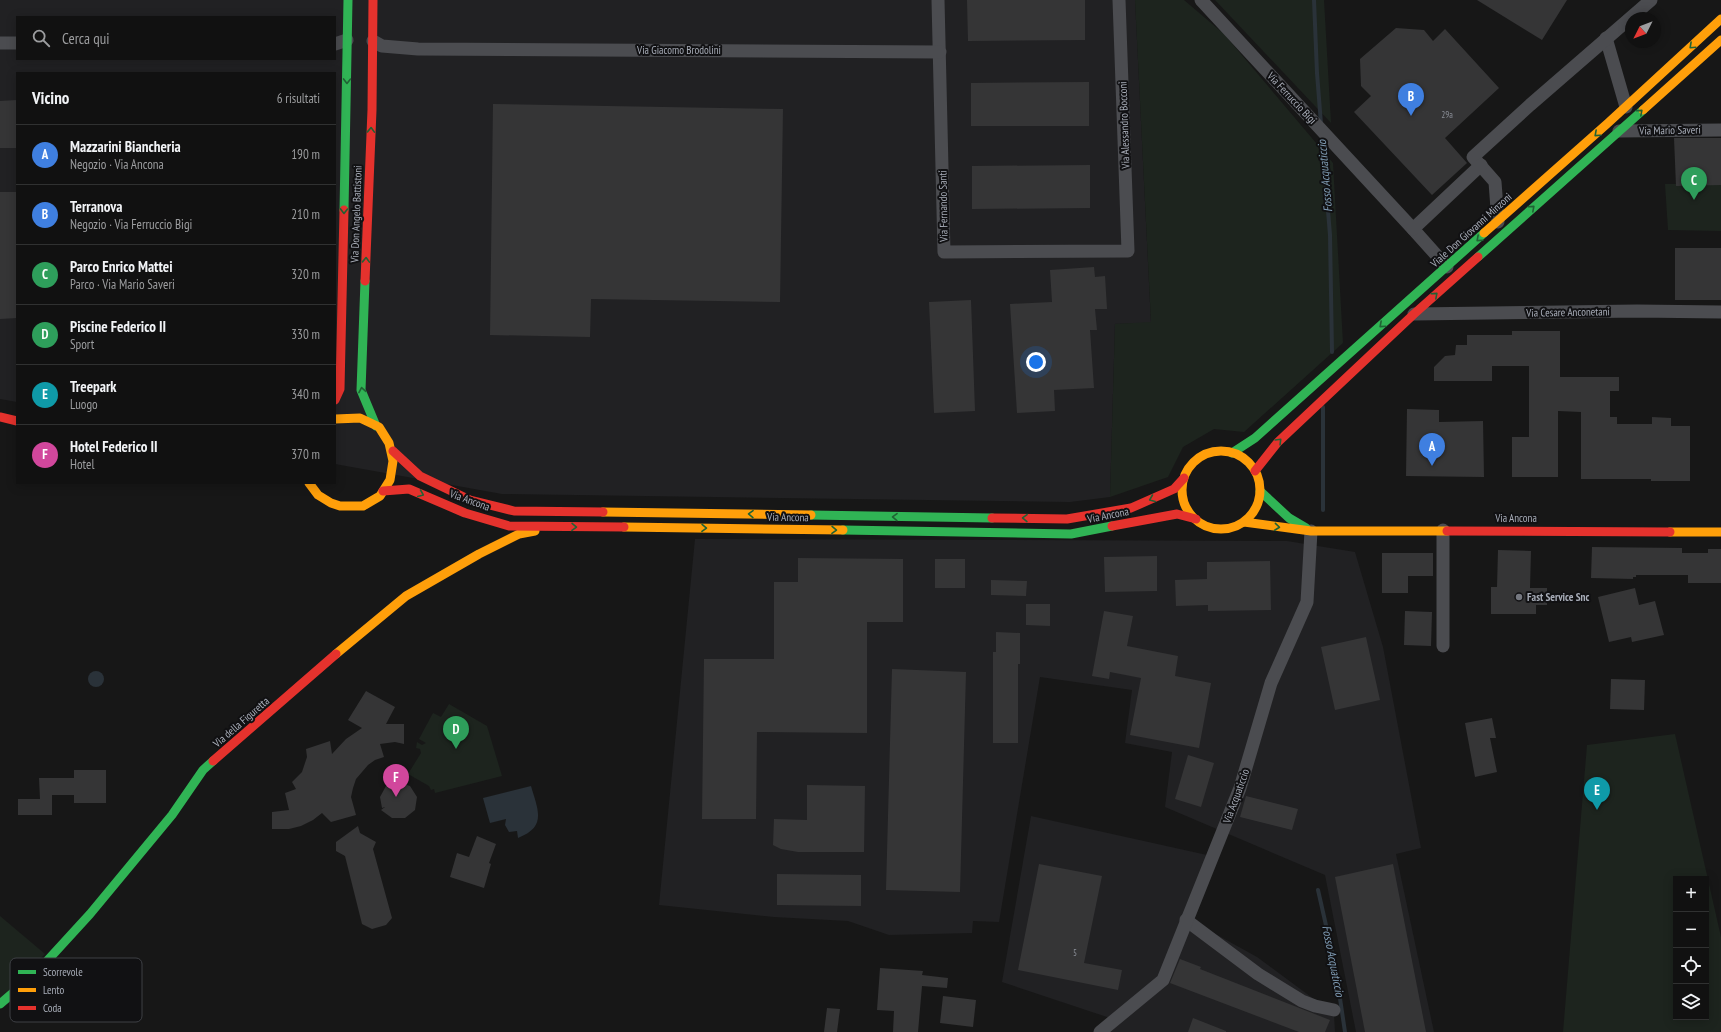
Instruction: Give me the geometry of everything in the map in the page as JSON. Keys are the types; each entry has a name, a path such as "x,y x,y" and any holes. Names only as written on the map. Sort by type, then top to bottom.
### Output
{"main road":[{"name":"Via Don Angelo Battistoni","path":"336,398 340,389 347,58 341,42 348,0"},
{"name":"Via Don Angelo Battistoni","path":"373,0 372,110 361,390 376,426"},
{"name":"Viale Don Giovanni Minzoni","path":"1232,453 1255,438 1626,107 1721,19"},
{"path":"1255,472 1278,442 1414,314 1721,40"},
{"path":"0,417 16,421"},
{"name":"Via Ancona","path":"336,419 352,417 360,418 376,426 384,433 393,451 420,476 470,500 514,511 1067,519 1131,508 1174,489 1184,478"},
{"name":"Via Ancona","path":"310,484 318,495 326,501 345,507 356,507 366,504 376,499 383,492 389,482 393,472 393,451"},
{"path":"1224,451 1232,453 1241,457 1255,472 1259,481 1260,491 1256,508 1244,522 1228,528 1219,529 1203,524 1196,519 1185,504 1182,487 1184,478 1193,463 1207,454 1224,451"},
{"name":"Via Ancona","path":"383,492 409,489 465,513 509,526 962,531 1071,534 1177,514 1196,519"},
{"path":"1260,491 1289,518 1311,531"},
{"name":"Via Ancona","path":"1244,522 1311,531 1443,530 1721,532"},
{"name":"Via della Figuretta","path":"50,958 90,914 172,815 203,770 326,662 406,596 479,554 519,534 553,527"},
{"name":"Via della Figuretta","path":"0,1004 10,995"}],"street":[{"name":"Via Fernando Santi","path":"938,0 944,252 1128,250"},
{"name":"Via Alessandro Bocconi","path":"1120,0 1128,250"},
{"name":"Via Ferruccio Bigi","path":"1201,0 1447,267"},
{"path":"1498,222 1495,182 1473,157 1650,0"},
{"path":"1606,38 1626,107"},
{"name":"Via Giacomo Brodolini","path":"373,41 382,46 418,49 940,52"},
{"path":"0,43 16,43"},
{"name":"Via Giacomo Brodolini","path":"373,58 383,54 418,49"},
{"path":"336,53 347,58"},
{"name":"Via Mario Saveri","path":"1619,131 1721,130"},
{"path":"1413,229 1481,165"},
{"name":"Via Cesare Anconetani","path":"1414,314 1637,311 1721,312"},
{"path":"1443,530 1443,646"},
{"name":"Via Acquaticcio","path":"1091,1032 1104,1029 1163,980 1240,788 1271,683 1307,602 1311,531"},
{"path":"1186,920 1258,974 1302,1001 1315,1006 1334,1010"}],"shaded area":[{"path":"0,0 1135,0 1151,323 1115,324 1110,497 1070,502 502,494 336,464 336,72 16,72 16,402 0,399"},
{"path":"1135,0 1184,0 1224,34 1333,163 1343,343 1244,432 1214,429 1183,447 1168,477 1110,497 1115,324 1151,322"},
{"path":"1215,0 1324,0 1331,123"},
{"path":"1665,184 1721,184 1721,231 1668,230"},
{"path":"695,539 1287,541 1355,552 1383,647 1421,848 1396,854 1434,1032 1356,1032 1325,875 1165,807 1172,752 1125,743 1132,690 1040,677 999,922 973,921 972,933 889,935 848,921 774,917 659,905"},
{"path":"93,671 99,671 104,676 102,685 99,687 93,687 88,682 88,676"},
{"path":"449,704 487,726 502,776 435,793 434,789 431,790 429,786 408,774 421,753 420,749 416,748 417,742 422,745 426,743 419,739 433,713 441,717"},
{"path":"1675,734 1707,876 1673,876 1673,1020 1709,1020 1709,884 1721,937 1721,1032 1563,1032 1587,745"},
{"path":"531,786 538,810 537,823 533,829 527,834 518,838 517,831 509,832 505,825 506,819 490,823 483,798"},
{"path":"1031,816 1207,855 1183,916 1257,957 1334,1014 1335,1032 1106,1032 1119,1021 1002,982"},
{"path":"0,916 45,954 41,958 10,958 10,989 0,999"}],"building":[{"path":"967,0 1085,0 1085,40 968,41"},
{"path":"1477,0 1567,0 1542,40"},
{"path":"1396,28 1424,30 1433,41 1445,29 1499,88 1445,138 1467,163 1432,195 1354,112 1371,96 1361,86 1360,59"},
{"path":"1089,82 1089,126 971,126 971,83"},
{"path":"16,100 16,148 0,148 0,101"},
{"path":"493,104 783,109 780,302 591,299 590,337 490,335"},
{"path":"1674,138 1721,138 1721,185 1676,186"},
{"path":"1090,165 1090,208 972,209 972,166"},
{"path":"0,192 16,192 16,318 0,319"},
{"path":"1675,248 1721,248 1721,300 1675,300"},
{"path":"1094,267 1095,277 1105,276 1107,309 1095,309 1097,330 1090,330 1094,388 1054,390 1055,411 1017,413 1010,304 1052,302 1050,270"},
{"path":"971,300 975,411 934,413 929,302"},
{"path":"1512,331 1560,331 1560,377 1619,377 1619,391 1610,391 1610,417 1617,417 1617,424 1652,424 1652,417 1671,418 1671,426 1690,426 1690,481 1651,481 1651,479 1581,479 1581,412 1558,411 1558,477 1512,477 1512,437 1529,437 1529,366 1492,366 1492,381 1434,381 1434,367 1445,356 1455,355 1456,345 1467,345 1467,335 1512,335"},
{"path":"1407,409 1439,410 1439,422 1483,421 1484,477 1406,476"},
{"path":"1592,547 1682,548 1682,553 1708,553 1708,549 1721,549 1721,583 1688,583 1688,575 1636,575 1633,579 1591,578"},
{"path":"1498,550 1531,551 1530,588 1547,588 1547,605 1536,605 1536,614 1491,614 1491,587 1497,587"},
{"path":"1382,553 1433,553 1433,576 1408,576 1408,593 1382,593"},
{"path":"1157,556 1157,591 1105,592 1104,557"},
{"path":"798,558 903,559 903,622 867,622 867,733 757,732 756,819 702,819 704,659 774,659 774,582 798,582"},
{"path":"935,559 965,559 965,588 935,588"},
{"path":"1270,561 1271,610 1208,611 1208,605 1176,606 1175,580 1207,579 1207,562"},
{"path":"991,580 1027,581 1026,596 991,595"},
{"path":"1635,588 1639,605 1655,601 1664,635 1632,642 1631,637 1609,642 1598,597"},
{"path":"1026,604 1050,604 1050,626 1026,625"},
{"path":"1104,611 1133,616 1127,646 1178,656 1175,676 1211,683 1199,748 1130,735 1141,678 1110,672 1109,679 1092,676"},
{"path":"1405,611 1432,612 1431,646 1404,645"},
{"path":"996,632 1020,633 1020,664 1018,664 1018,743 993,743 993,652 996,652"},
{"path":"1366,637 1380,700 1335,710 1321,647"},
{"path":"892,669 966,672 960,892 886,890"},
{"path":"1611,679 1645,680 1644,710 1610,709"},
{"path":"366,691 395,707 386,724 404,724 404,744 395,742 380,744 384,757 375,760 368,765 356,779 351,797 356,815 331,822 322,813 313,820 301,826 289,829 272,829 272,812 289,810 285,793 296,789 292,782 302,772 307,757 306,749 330,741 332,754 346,739 362,728 348,720"},
{"path":"1492,718 1496,738 1490,738 1497,772 1475,777 1465,723"},
{"path":"1188,755 1214,763 1201,807 1175,799"},
{"path":"74,770 106,770 106,803 74,803 74,795 52,795 52,815 18,815 18,799 40,799 39,778 74,778"},
{"path":"398,782 410,786 417,797 415,810 405,818 392,818 381,810 385,807 382,808 380,797 386,786"},
{"path":"807,785 865,786 864,852 798,852 781,849 773,845 774,819 807,820"},
{"path":"1246,796 1298,809 1292,830 1240,817"},
{"path":"358,826 360,833 376,842 373,849 392,918 386,925 372,929 362,924 345,856 336,851 336,842"},
{"path":"477,836 496,844 489,863 491,864 484,888 450,877 457,853 469,857"},
{"path":"1039,864 1102,876 1084,963 1122,970 1118,990 1018,970"},
{"path":"1393,864 1426,1032 1365,1032 1335,877"},
{"path":"777,874 861,875 861,906 777,905"},
{"path":"1180,959 1201,967 1200,969 1330,1020 1325,1032 1299,1032 1170,983"},
{"path":"880,968 923,971 922,975 948,978 947,988 922,986 918,1032 893,1032 894,1011 877,1010"},
{"path":"943,996 976,1000 973,1027 940,1023"},
{"path":"827,1008 840,1009 837,1032 824,1032"},
{"path":"1193,1018 1226,1031 1226,1032 1188,1032"}],"waterway":[{"name":"Fosso Acquaticcio","path":"1314,0 1321,124"},
{"name":"Fosso Acquaticcio","path":"1322,137 1330,235 1332,352"},
{"path":"1323,407 1323,510"},
{"name":"Fosso Acquaticcio","path":"1318,890 1335,965 1345,1032"}],"traffic: fast":[{"path":"344,210 348,0"},
{"path":"1478,257 1643,110"},
{"path":"1232,453 1255,438 1484,233"},
{"path":"365,281 361,390 376,426"},
{"path":"1260,491 1289,518 1306,528"},
{"path":"811,515 992,518"},
{"path":"843,530 1071,534 1112,526"},
{"path":"50,958 90,914 172,815 203,770 213,761"},
{"path":"0,1004 10,995"}],"traffic: slow":[{"path":"1484,233 1608,123 1721,19"},
{"path":"1643,110 1721,40"},
{"path":"310,484 318,495 331,503 340,506 363,506 380,496 390,480 393,461 389,443 379,427 360,418 336,419"},
{"path":"1221,451 1236,454 1248,463 1257,475 1260,490 1257,505 1248,517 1236,526 1221,529 1206,526 1194,517 1185,505 1182,490 1185,475 1194,463 1206,454 1221,451"},
{"path":"603,512 811,515"},
{"path":"1244,522 1311,531 1447,531"},
{"path":"624,527 843,530"},
{"path":"336,654 406,596 479,554 519,534 535,531"},
{"path":"1670,532 1721,532"}],"traffic: jam":[{"path":"365,281 372,110 373,0"},
{"path":"336,398 340,389 344,210"},
{"path":"1255,471 1278,442 1414,314 1478,257"},
{"path":"0,417 16,421"},
{"path":"393,451 420,476 470,500 514,511 603,512"},
{"path":"992,518 1067,519 1131,508 1174,489 1184,478"},
{"path":"383,491 409,489 465,513 509,526 624,527"},
{"path":"1112,526 1177,514 1196,519"},
{"path":"1447,531 1670,532"},
{"path":"213,761 336,654"}],"place":[{"name":"Terranova","path":"1411,116"},
{"name":"Parco Enrico Mattei","path":"1694,200"},
{"name":"Mazzarini Biancheria","path":"1432,466"},
{"name":"Fast Service Snc","path":"1519,597"},
{"name":"Piscine Federico II","path":"456,749"},
{"name":"Hotel Federico II","path":"396,797"},
{"name":"Treepark","path":"1597,810"}]}
